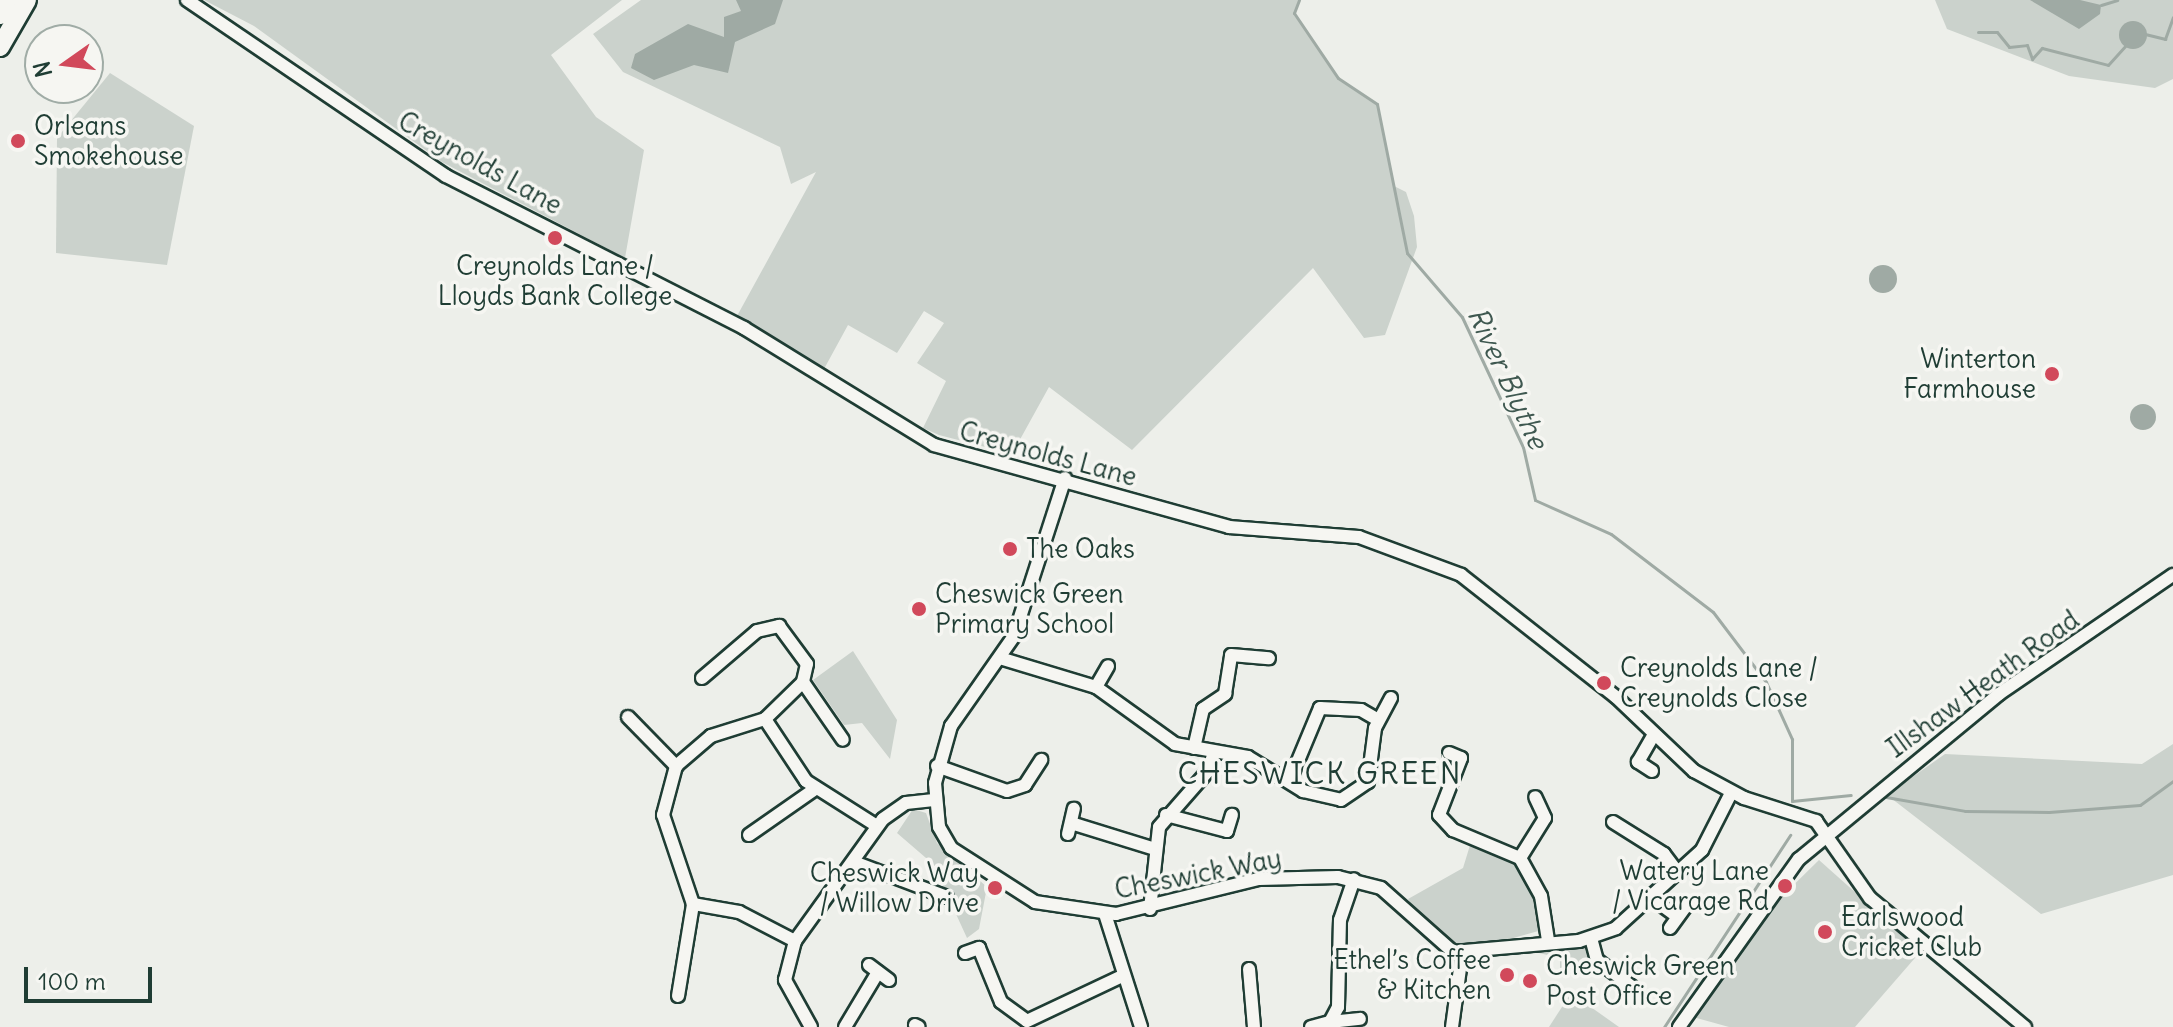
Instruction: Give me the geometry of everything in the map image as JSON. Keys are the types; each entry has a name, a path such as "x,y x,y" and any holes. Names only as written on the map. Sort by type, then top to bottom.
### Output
{"highway":[{"path":"0,15 9,0"},
{"path":"0,47 27,0"}],"street":[{"name":"Creynolds Lane","path":"187,0 446,176 732,321 934,445 1065,478 1229,527 1359,537 1433,561 1497,599 1654,734 1731,793 1809,816 1870,898 2025,1027"},
{"name":"Cheswick Way","path":"1065,478 1003,659 959,711 937,766 934,800 951,848 987,876 1035,902 1105,914 1150,909 1259,879 1354,879 1381,888 1438,944 1462,954"},
{"name":"Illshaw Heath Road","path":"1679,1027 1769,892 1825,835 1999,694 2173,575"},
{"path":"702,678 772,626 804,654 803,682 843,740"},
{"path":"1194,748 1203,709 1225,694 1235,652 1269,658"},
{"path":"1003,659 1096,687 1157,733 1194,748 1248,757 1326,797 1356,795 1368,782 1378,720 1391,698"},
{"path":"1096,687 1108,666"},
{"path":"678,996 693,904 663,815 676,766 711,736 765,719 803,682"},
{"path":"1290,780 1320,708 1361,710 1378,720"},
{"path":"628,717 676,766"},
{"path":"765,719 815,789 877,826"},
{"path":"1652,771 1638,762 1654,734"},
{"path":"1150,909 1155,849 1166,815 1208,771 1214,753"},
{"path":"1449,753 1461,758 1439,815 1453,830 1520,858 1541,896 1548,940"},
{"path":"937,766 1007,791 1025,785 1041,760"},
{"path":"749,835 815,789"},
{"path":"1452,1027 1462,954 1548,940 1591,938 1616,928 1715,833 1731,793"},
{"path":"1520,858 1545,818 1535,797"},
{"path":"811,1027 785,980 795,941 877,826 906,803 934,800"},
{"path":"1074,809 1069,828 1155,849"},
{"path":"1166,815 1227,831 1232,815"},
{"path":"1613,822 1664,854 1677,871"},
{"path":"854,862 947,897"},
{"path":"1330,1022 1338,1007 1340,920 1354,879"},
{"path":"1649,896 1677,917"},
{"path":"693,904 739,912 795,941"},
{"path":"1105,914 1122,976 1141,1027"},
{"path":"1591,938 1597,960 1632,987"},
{"path":"965,953 979,948 1010,1015 1048,1023 1122,976"},
{"path":"1249,969 1254,1027"},
{"path":"845,1027 879,972"},
{"path":"1311,1027 1360,1019"}],"shaded area":[{"path":"204,0 622,0 551,55 596,117 644,150 625,258 442,162 254,26"},
{"path":"641,0 1299,0 1294,13 1338,78 1377,104 1394,186 1406,192 1414,216 1417,247 1385,335 1364,338 1313,268 1132,450 1049,387 1012,454 923,428 946,381 917,363 944,323 924,311 897,353 848,325 824,369 737,316 816,172 791,184 780,147 623,72 593,34"},
{"path":"736,0 783,0 775,24 735,42 728,73 694,65 654,80 631,68 635,54 688,24 724,37 724,17 741,11"},
{"path":"1935,0 2173,0 2173,79 2155,88 2069,76 1947,29"},
{"path":"2030,0 2080,0 2101,5 2100,14 2079,29"},
{"path":"2133,21 2143,25 2147,35 2143,45 2133,49 2123,45 2119,35 2123,25"},
{"path":"110,73 194,126 167,265 56,253 57,138 85,104 104,104 104,80"},
{"path":"1883,265 1893,269 1897,279 1893,289 1883,293 1873,289 1869,279 1873,269"},
{"path":"2143,404 2152,408 2156,417 2152,426 2143,430 2134,426 2130,417 2134,408"},
{"path":"853,651 897,720 890,759 862,723 844,725 813,680"},
{"path":"2173,744 2173,875 2041,914 1887,795 1945,754 2142,764"},
{"path":"913,809 926,813 937,843 987,887 979,929 967,938 933,864 897,833"},
{"path":"1471,842 1508,859 1532,883 1542,930 1473,949 1448,945 1427,925 1408,899 1463,868"},
{"name":"Earlswood Cricket Club","path":"1819,860 1921,951 1855,1027 1729,1027 1693,1017 1764,914"},
{"path":"1583,945 1590,955 1568,976 1560,972 1560,958 1539,953"},
{"path":"1571,993 1619,1027 1549,1027"}],"waterway":[{"name":"River Blythe","path":"1299,0 1294,13 1338,78 1377,104 1407,253 1462,317 1523,447 1535,500 1611,534 1713,612 1766,682 1792,739 1792,801 1851,795"},
{"path":"2101,5 2117,0"},
{"path":"2145,34 2165,39 2173,17"},
{"path":"1978,32 1997,32 2009,47 2027,45 2032,59 2042,48 2108,65 2126,45"},
{"path":"1886,797 1965,811 2049,812 2140,805 2173,781"},
{"name":"River Blythe","path":"1664,1027 1790,835"}],"place":[{"name":"Orleans Smokehouse","path":"18,141"},
{"name":"Creynolds Lane / Lloyds Bank College","path":"555,238"},
{"name":"Winterton Farmhouse","path":"2052,374"},
{"name":"The Oaks","path":"1010,549"},
{"name":"Cheswick Green Primary School","path":"919,609"},
{"name":"Creynolds Lane / Creynolds Close","path":"1604,683"},
{"name":"Watery Lane / Vicarage Rd","path":"1785,886"},
{"name":"Cheswick Way / Willow Drive","path":"995,888"},
{"name":"Earlswood Cricket Club","path":"1825,932"},
{"name":"Ethel’s Coffee & Kitchen","path":"1507,975"},
{"name":"Cheswick Green Post Office","path":"1530,981"}],"district":[{"name":"CHESWICK GREEN","path":"1320,773"}]}
